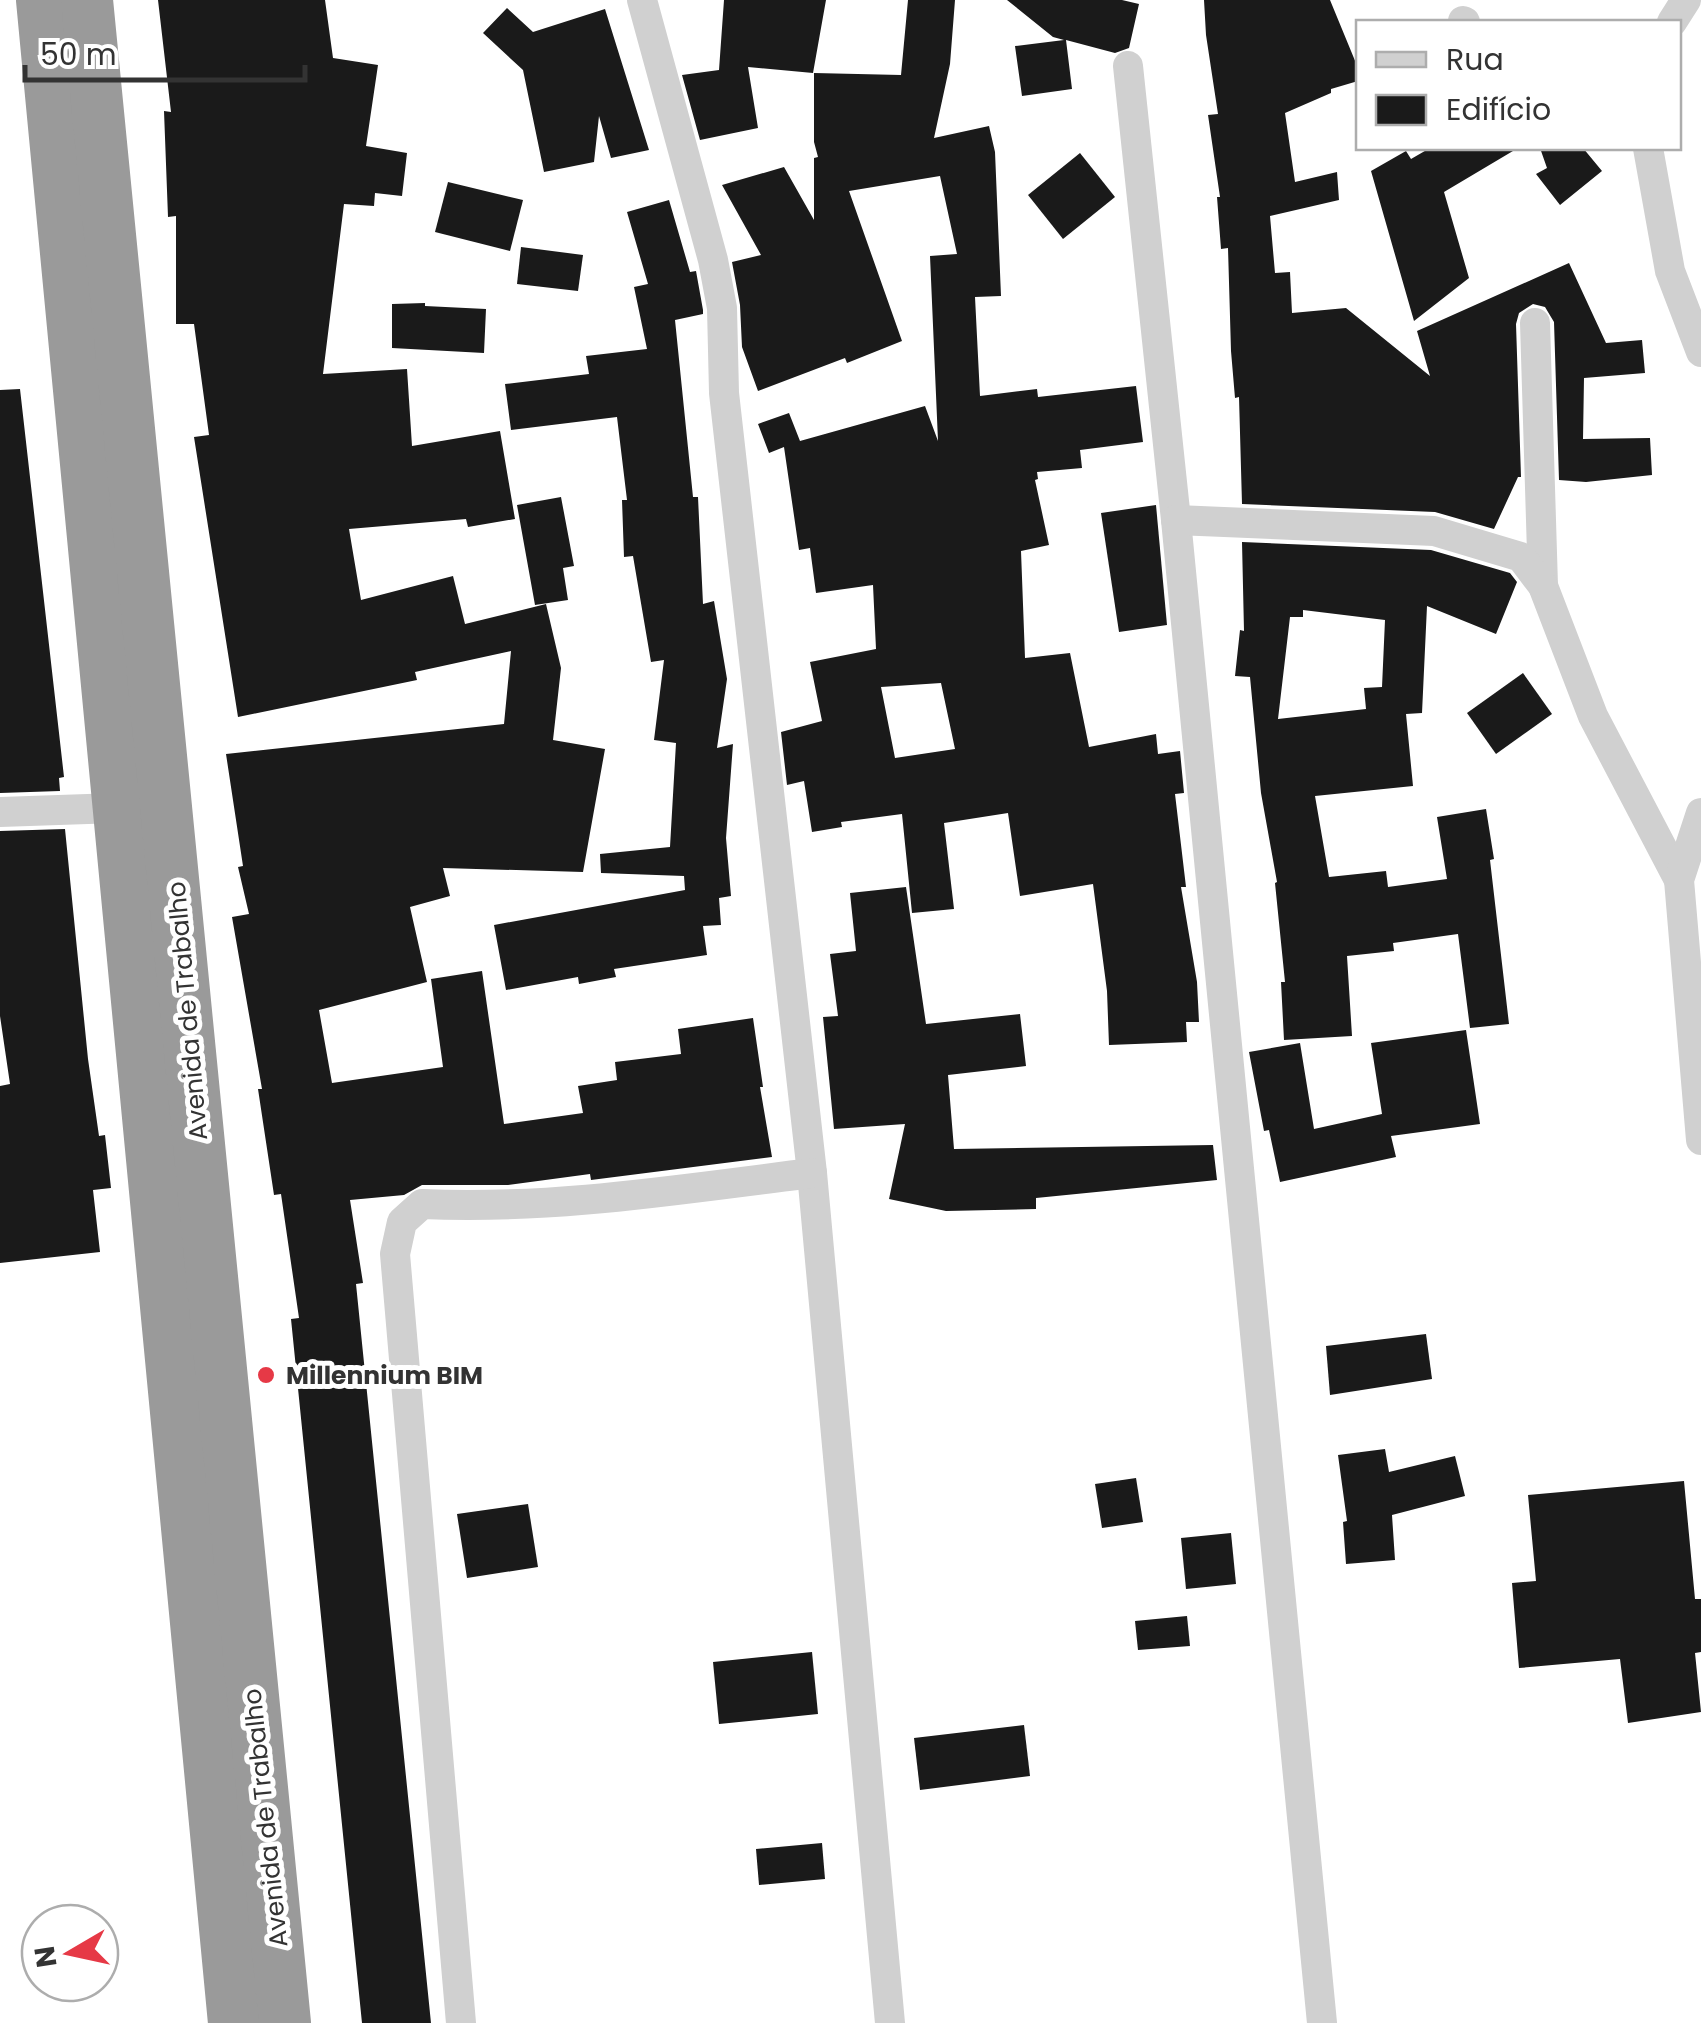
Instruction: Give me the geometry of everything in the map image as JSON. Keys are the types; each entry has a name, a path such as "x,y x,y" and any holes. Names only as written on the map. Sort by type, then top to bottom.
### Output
{"highway":[{"name":"Avenida de Trabalho","path":"42,0 79,153 252,1945 285,2023"},
{"name":"Avenida de Trabalho","path":"88,0 79,153 117,808 191,1309"},
{"name":"Avenida de Trabalho","path":"234,2023 252,1945"}],"street":[{"path":"642,0 713,260 722,308 726,412 812,1173 890,2023"},
{"path":"1128,66 1322,2023"},
{"path":"1648,150 1670,271 1701,352"},
{"path":"1535,323 1543,586"},
{"path":"1176,520 1434,531 1521,556 1543,586 1593,716 1679,880 1701,1140"},
{"path":"0,812 117,808"},
{"path":"1679,880 1701,813"},
{"path":"461,2023 394,1254 402,1222 422,1204 494,1208 567,1203 812,1173"}],"building":[{"path":"158,0 325,0 333,58 378,65 366,146 407,153 402,196 375,193 374,206 344,204 323,374 407,369 412,446 500,431 515,519 468,527 466,519 349,529 361,600 453,576 465,624 546,604 561,668 553,740 605,749 583,872 443,868 450,896 410,907 427,982 319,1010 332,1083 443,1067 431,979 482,971 504,1124 583,1113 578,1086 617,1080 615,1062 681,1054 678,1029 753,1018 763,1087 772,1157 591,1180 590,1174 508,1185 422,1185 404,1195 350,1200 363,1283 356,1284 431,2023 362,2023 291,1319 299,1318 281,1194 274,1195 258,1089 262,1089 232,917 249,914 238,867 243,866 226,754 504,724 511,651 415,672 417,680 238,717 194,437 209,435 194,324 176,324 176,216 168,217 164,111 171,112"},
{"path":"724,0 826,0 813,73 748,67 758,128 700,140 682,75 719,70"},
{"path":"908,0 955,0 950,64 934,138 989,126 995,152 1001,296 975,297 980,396 1037,389 1038,397 1136,386 1143,442 1080,450 1082,468 1037,472 1035,480 1049,545 1021,551 1025,658 1070,653 1089,747 1156,734 1158,754 1180,751 1184,793 1175,794 1186,887 1181,887 1197,982 1199,1022 1186,1022 1187,1042 1109,1045 1107,991 1093,884 1020,896 1008,813 944,823 954,909 912,913 902,814 841,822 842,827 812,832 804,781 787,785 781,732 822,721 810,662 876,649 873,585 816,593 810,548 799,550 784,447 769,453 758,424 789,413 800,441 925,406 938,441 930,256 957,254 940,176 849,191 902,341 758,391 742,347 732,262 761,255 722,185 784,167 814,220 814,158 818,157 814,142 814,73 901,75","holes":["941,683 955,749 895,758 881,687"]},
{"path":"1007,0 1122,0 1139,4 1129,48 1115,53 1066,40 1072,89 1022,96 1015,46 1064,40 1053,37"},
{"path":"1204,0 1330,0 1356,63 1356,82 1331,89 1331,93 1285,113 1295,182 1337,172 1339,200 1270,216 1275,273 1290,272 1292,313 1346,308 1430,376 1417,331 1569,263 1606,343 1642,340 1645,373 1584,378 1583,439 1650,438 1652,475 1586,482 1559,480 1554,322 1545,307 1533,304 1519,313 1516,324 1521,477 1494,529 1435,512 1242,504 1228,248 1221,249 1220,197 1208,115 1218,114"},
{"path":"507,8 533,32 605,9 649,150 611,158 599,116 594,162 544,172 523,70 483,33"},
{"path":"1427,150 1515,150 1444,192 1469,278 1414,321 1371,171 1406,151 1411,159"},
{"path":"1541,150 1585,150 1602,171 1560,205 1536,174 1547,168"},
{"path":"1080,153 1115,197 1063,239 1028,195"},
{"path":"448,182 523,200 510,251 435,232"},
{"path":"669,200 690,272 696,271 703,310 703,314 675,320 693,497 698,497 703,604 714,601 727,679 717,748 733,744 726,838 731,896 719,898 721,925 703,926 707,955 614,969 616,977 579,984 578,977 506,990 494,925 685,890 684,876 601,873 600,854 670,847 676,743 654,740 664,660 651,662 633,556 624,557 622,500 627,500 617,417 511,430 505,384 589,374 586,356 647,349 634,287 648,284 627,212"},
{"path":"521,247 583,255 578,291 517,284"},
{"path":"392,304 486,309 484,353 392,348"},
{"path":"20,389 64,777 59,778 60,791 0,793 0,390"},
{"path":"561,497 574,566 563,568 568,600 535,605 517,505"},
{"path":"1156,505 1167,625 1119,632 1101,513"},
{"path":"1242,542 1431,550 1510,573 1517,582 1496,634 1427,606 1422,713 1406,714 1413,786 1315,796 1329,877 1386,871 1388,887 1447,879 1437,817 1486,809 1509,1024 1470,1028 1458,934 1393,943 1394,951 1347,956 1352,1036 1284,1040 1281,982 1285,982 1277,882 1261,793 1250,677 1235,676 1240,630 1244,631","holes":["1303,610 1385,620 1382,687 1364,688 1366,709 1278,719 1290,617 1303,617"]},
{"path":"1523,673 1552,714 1496,754 1467,713"},
{"path":"65,829 88,1059 99,1136 105,1135 111,1188 93,1190 100,1252 0,1263 0,1086 10,1084 0,1016 0,831"},
{"path":"906,887 926,1024 1020,1014 1026,1066 948,1075 954,1149 1213,1145 1217,1180 1036,1198 1036,1209 946,1211 889,1199 905,1124 834,1129 823,1017 838,1016 830,954 856,951 850,893"},
{"path":"1466,1030 1480,1124 1391,1136 1396,1157 1280,1182 1269,1130 1264,1131 1249,1052 1300,1043 1314,1129 1382,1114 1371,1043"},
{"path":"1426,1334 1432,1379 1330,1395 1326,1346"},
{"path":"1385,1449 1389,1472 1455,1456 1465,1496 1392,1515 1395,1560 1346,1564 1343,1522 1347,1521 1338,1455"},
{"path":"1136,1478 1143,1522 1102,1528 1095,1484"},
{"path":"1684,1481 1695,1599 1701,1599 1701,1652 1695,1653 1701,1712 1628,1723 1620,1659 1519,1668 1512,1583 1536,1581 1528,1495"},
{"path":"528,1504 538,1567 467,1578 457,1514"},
{"path":"1231,1533 1236,1584 1186,1589 1181,1538"},
{"path":"1187,1616 1190,1646 1138,1650 1135,1621"},
{"path":"812,1652 818,1714 719,1724 713,1662"},
{"path":"1024,1725 1030,1776 920,1790 914,1738"},
{"path":"822,1843 825,1879 759,1885 756,1849"}],"place":[{"name":"Millennium BIM","path":"266,1375"}]}
